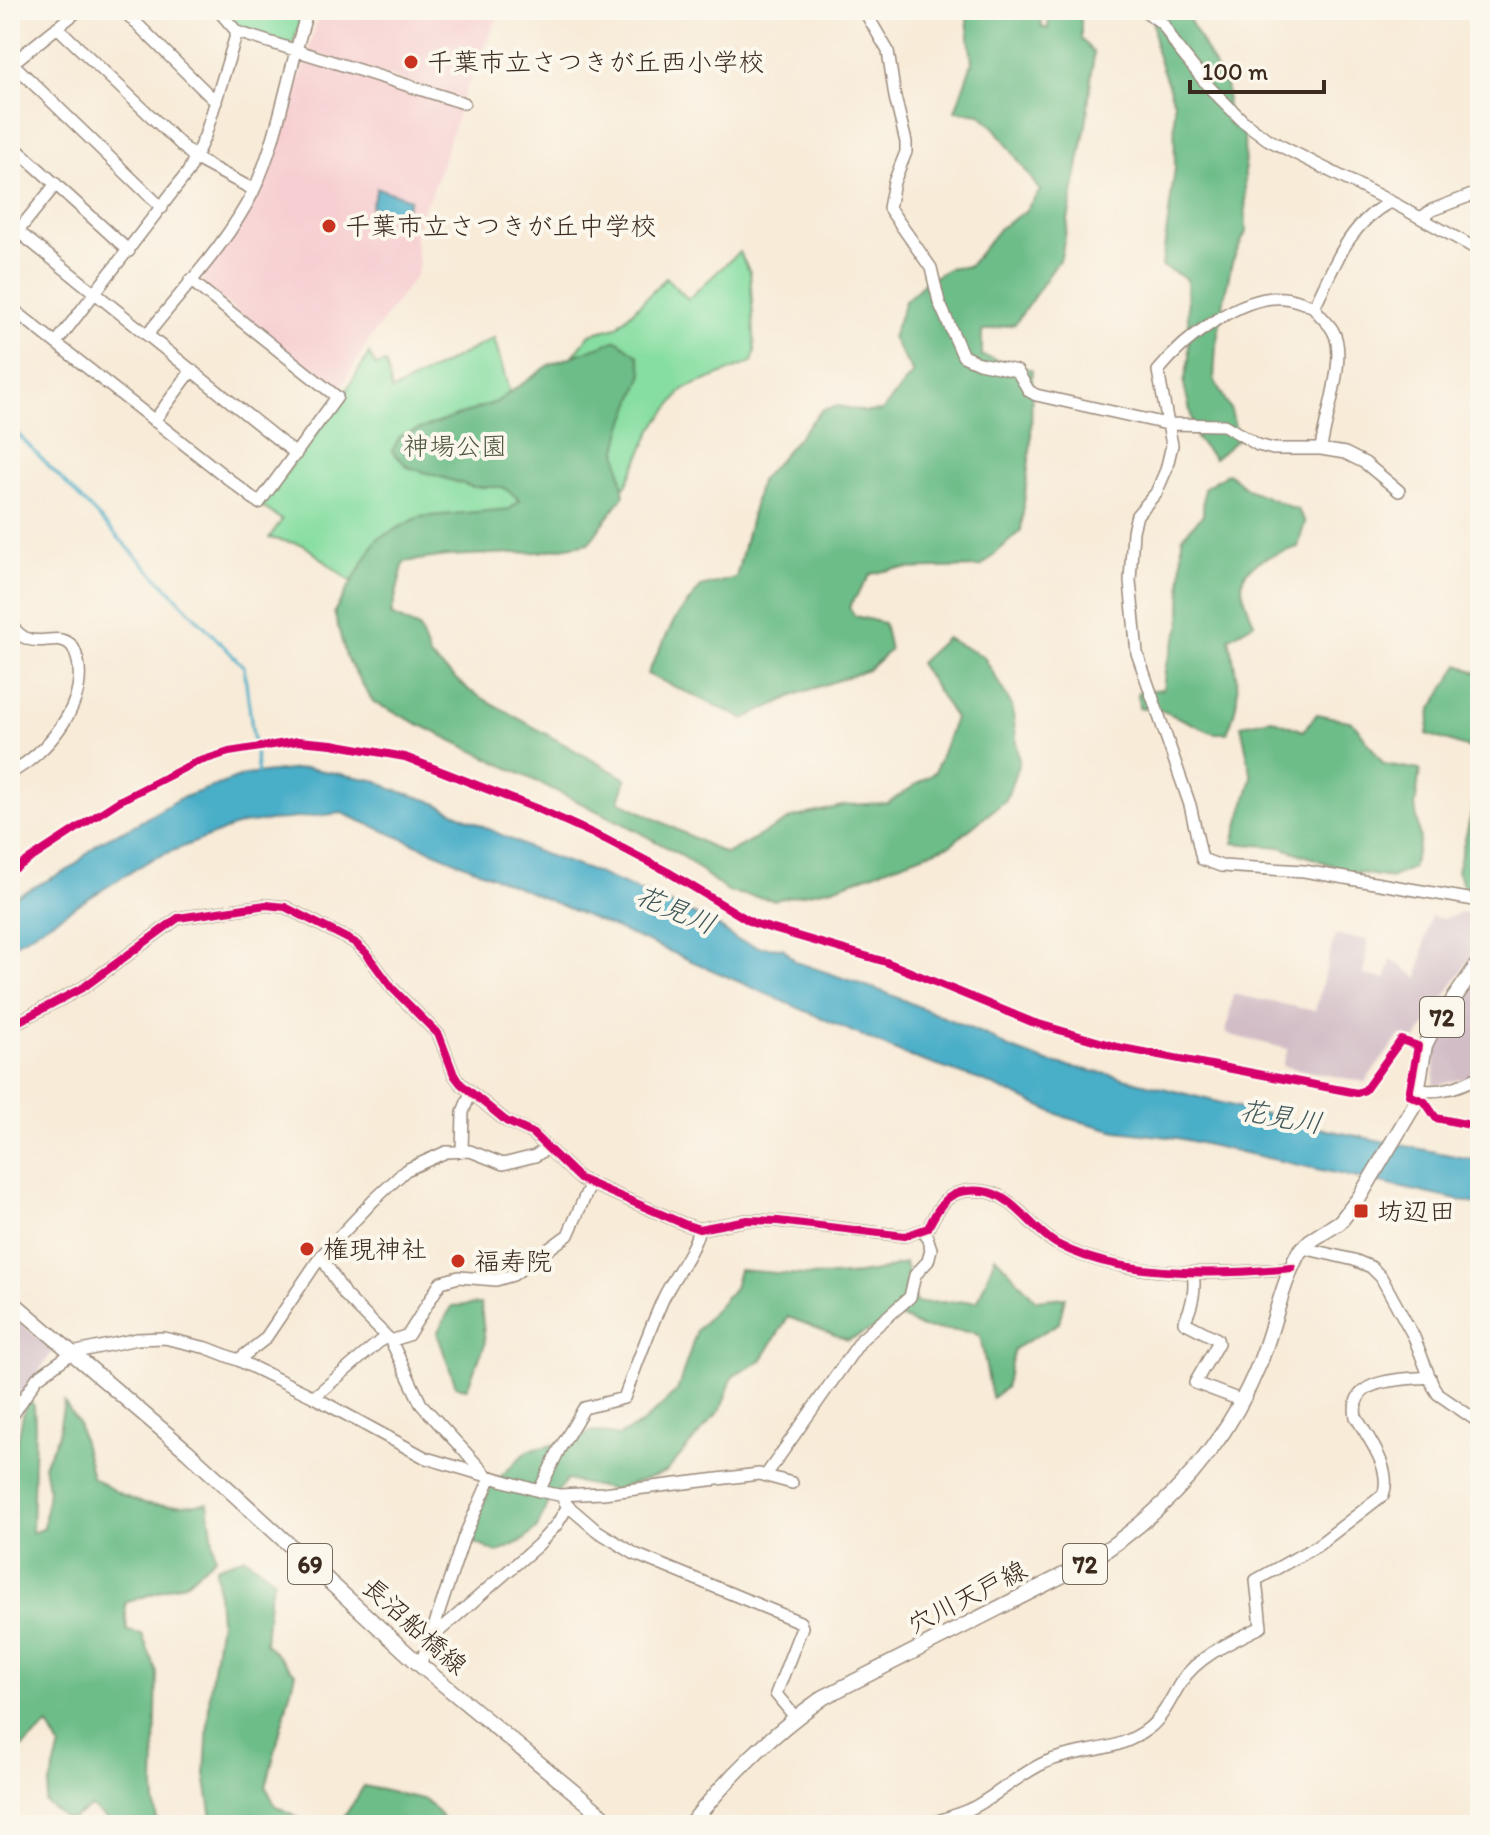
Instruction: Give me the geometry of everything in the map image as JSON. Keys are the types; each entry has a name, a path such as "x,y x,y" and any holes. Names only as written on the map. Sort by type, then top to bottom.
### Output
{"main road":[{"name":"72","path":"1419,1090 1423,1055 1429,1037 1480,961"},
{"name":"穴川天戸線","path":"690,1825 747,1758 824,1697 1069,1573 1109,1549 1154,1513 1211,1451 1243,1401 1263,1355 1292,1268 1303,1248 1340,1222 1364,1190 1415,1104 1419,1090"},
{"name":"長沼船橋線","path":"10,1300 187,1451 420,1665 614,1825"}],"street":[{"path":"79,10 11,64 162,208"},
{"path":"123,10 216,102"},
{"path":"218,10 237,32 464,103"},
{"path":"147,335 232,227 254,190 308,10"},
{"path":"864,10 888,51 906,142 906,152 894,182 889,208 931,268 939,302 963,356 979,363 1017,371 1029,391 1036,395 1167,424 1224,425 1258,445 1273,449 1321,449 1345,453 1365,463 1399,491"},
{"path":"1144,10 1163,24 1210,88 1243,121 1295,155 1480,251"},
{"path":"57,27 196,159 254,190"},
{"path":"56,343 162,208 196,159 237,32"},
{"path":"10,143 129,251"},
{"path":"56,184 14,228 296,454"},
{"path":"1421,218 1432,210 1480,192"},
{"path":"1314,307 1353,231 1372,211 1390,202"},
{"path":"10,307 259,503 337,397 190,280"},
{"path":"1321,449 1322,432 1335,387 1337,353 1333,330 1314,307 1281,297 1250,302 1230,312 1173,352 1158,371 1172,445 1156,493 1137,515 1130,581 1137,653 1190,805 1202,859 1221,866 1304,871 1480,901"},
{"path":"154,421 192,370"},
{"path":"10,623 17,633 28,640 70,644 79,672 70,709 59,729 32,757 10,773"},
{"path":"10,1026 84,987 178,918 266,905 285,907 354,942 366,953 392,988 439,1035 454,1075 506,1121 532,1133 546,1149 590,1185 699,1229 747,1220 905,1236 925,1231 951,1194 965,1190 988,1191 1004,1200 1056,1243 1124,1266 1193,1273 1292,1268"},
{"path":"1419,1090 1446,1090 1480,1076"},
{"path":"462,1151 463,1112 471,1092"},
{"path":"238,1360 265,1339 321,1256 406,1170 446,1152 462,1151 503,1164 535,1156 546,1149"},
{"path":"314,1397 389,1339 408,1335 441,1282 459,1277 504,1279 568,1235 590,1185"},
{"path":"539,1491 584,1408 624,1398 657,1313 679,1266 696,1242 699,1229"},
{"path":"766,1475 862,1339 910,1297 915,1275 928,1261 931,1249 925,1231"},
{"path":"1303,1248 1371,1267 1381,1277 1414,1337 1438,1394 1480,1423"},
{"path":"321,1256 345,1295 389,1339 421,1404 490,1479"},
{"path":"1193,1273 1190,1311 1184,1322 1217,1339 1218,1343 1195,1383 1243,1401"},
{"path":"10,1419 37,1378 72,1353 137,1339 164,1338 207,1348 238,1360 426,1458 539,1491 559,1495 603,1493 713,1478 766,1475 792,1483"},
{"path":"926,1825 976,1806 1059,1757 1114,1748 1152,1726 1164,1712 1182,1680 1203,1660 1226,1644 1261,1627 1256,1580 1317,1546 1383,1495 1387,1487 1386,1474 1356,1417 1356,1397 1367,1387 1430,1377"},
{"path":"420,1665 464,1537 490,1479"},
{"path":"559,1495 596,1530 635,1554 800,1622 802,1627 776,1694 795,1717"},
{"path":"430,1639 538,1545 568,1506"}],"shaded area":[{"name":"千葉市立さつきが丘西小学校","path":"320,10 501,10 462,99 311,52 309,49"},
{"name":"千葉市立さつきが丘中学校","path":"307,57 459,105 460,108 432,193 420,213 414,235 419,263 416,275 365,346 340,390 335,390 203,284 202,277 236,234 260,194"},
{"path":"1480,911 1480,943 1416,1040 1400,1035 1365,1082 1282,1066 1288,1049 1226,1034 1233,994 1315,1011 1335,935 1368,940 1364,975 1386,979 1391,959 1418,978 1430,916 1444,919"},
{"path":"1480,975 1480,1071 1434,1086 1435,1049 1446,1026"},
{"path":"10,1314 53,1351 10,1412"}],"green space":[{"path":"224,10 303,10 293,44 289,45 241,30"},
{"path":"966,10 1040,10 1042,27 1048,29 1049,10 1081,11 1081,39 1094,53 1086,125 1061,257 1015,324 982,331 982,356 1032,370 1031,442 1021,530 981,567 894,569 871,574 849,607 855,616 884,623 890,650 868,670 797,694 744,719 647,674 675,619 701,587 736,578 760,481 822,410 839,406 866,412 882,411 913,373 892,338 905,301 927,281 948,269 969,266 1000,228 1024,212 1040,191 996,129 980,114 955,111 972,63"},
{"path":"1152,10 1189,10 1189,19 1227,89 1226,121 1244,135 1246,232 1232,262 1225,294 1214,379 1231,411 1238,439 1214,459 1196,438 1184,384 1189,358 1187,279 1162,266 1175,168 1174,102 1156,51"},
{"name":"神場公園","path":"739,252 750,272 755,352 752,362 684,389 653,428 626,485 590,513 429,523 364,592 304,545 269,538 282,520 261,506 333,412 369,354 376,366 386,363 392,391 494,338 509,391 542,396 590,334 617,327 666,278 688,299"},
{"path":"617,340 638,355 643,374 617,450 624,495 589,543 539,552 447,556 404,562 391,615 419,628 430,657 470,691 626,779 619,801 726,854 792,818 846,805 888,803 935,772 955,718 919,663 946,638 984,657 1012,706 1019,762 1006,800 950,845 833,888 774,900 728,892 681,855 626,825 373,702 346,657 334,612 377,539 419,517 510,509 520,500 503,487 473,487 408,467 392,451 400,436 496,402 551,364"},
{"path":"1228,473 1247,489 1298,510 1305,522 1298,547 1263,559 1244,577 1243,594 1254,623 1229,638 1237,686 1236,707 1227,733 1214,733 1161,710 1139,708 1138,692 1163,689 1166,665 1181,624 1182,537 1203,515 1204,488"},
{"path":"1459,665 1480,674 1480,898 1465,889 1457,871 1477,791 1472,749 1427,734 1431,710"},
{"path":"1317,714 1353,722 1384,764 1420,770 1415,806 1420,840 1412,868 1390,878 1349,871 1281,847 1233,843 1252,778 1241,725 1272,719 1303,731"},
{"path":"995,1256 1036,1300 1065,1297 1059,1323 1014,1349 1005,1388 992,1398 980,1336 972,1332 922,1328 901,1317 848,1340 788,1317 761,1361 733,1376 721,1409 666,1472 613,1490 567,1480 547,1504 537,1528 524,1540 497,1553 467,1539 492,1485 527,1451 574,1440 592,1431 619,1436 643,1423 677,1391 697,1330 734,1288 739,1270 843,1275 863,1274 905,1263 916,1303 978,1301"},
{"path":"481,1304 485,1344 467,1388 456,1386 437,1333 452,1306"},
{"path":"27,1397 34,1406 35,1426 32,1533 44,1528 48,1488 44,1465 58,1436 64,1402 78,1423 92,1477 122,1495 147,1504 208,1503 215,1557 187,1582 125,1603 127,1631 142,1634 157,1673 154,1789 157,1825 109,1825 110,1822 91,1807 69,1821 45,1802 60,1747 48,1725 10,1758 10,1474"},
{"path":"245,1557 274,1579 265,1643 295,1673 266,1787 275,1805 312,1825 213,1825 205,1774 210,1689 220,1621 216,1567"},
{"path":"364,1786 426,1800 449,1825 339,1825"}],"water":[{"path":"377,188 410,199 404,217 371,207"},
{"name":"花見川","path":"307,768 378,781 392,789 431,801 535,851 597,873 712,922 737,940 759,947 783,948 796,962 884,992 1047,1062 1112,1075 1327,1130 1480,1161 1480,1205 1177,1138 1117,1131 1067,1118 983,1081 908,1056 342,813 241,824 152,859 10,947 10,899 72,868 99,842 179,799 245,775"}],"waterway":[{"path":"10,426 244,667 258,774"}],"cycle path":[{"path":"10,872 119,801 194,763 229,752 298,741 332,744 405,757 543,811 668,872 753,923 886,962 1032,1022 1117,1047 1357,1093 1365,1090 1401,1040 1418,1046 1409,1095 1425,1102 1436,1118 1480,1127"},
{"path":"10,1026 84,987 178,918 266,905 285,907 354,942 366,953 392,988 439,1035 454,1075 461,1084 506,1121 532,1133 580,1179 684,1224 699,1229 747,1220 778,1221 905,1236 928,1228 948,1198 962,1192 983,1191 1013,1205 1057,1244 1111,1264 1203,1273 1292,1268"}],"place":[{"name":"千葉市立さつきが丘西小学校","path":"411,62"},
{"name":"千葉市立さつきが丘中学校","path":"329,226"},
{"name":"坊辺田","path":"1361,1211"},
{"name":"権現神社","path":"307,1249"},
{"name":"福寿院","path":"458,1261"}]}
